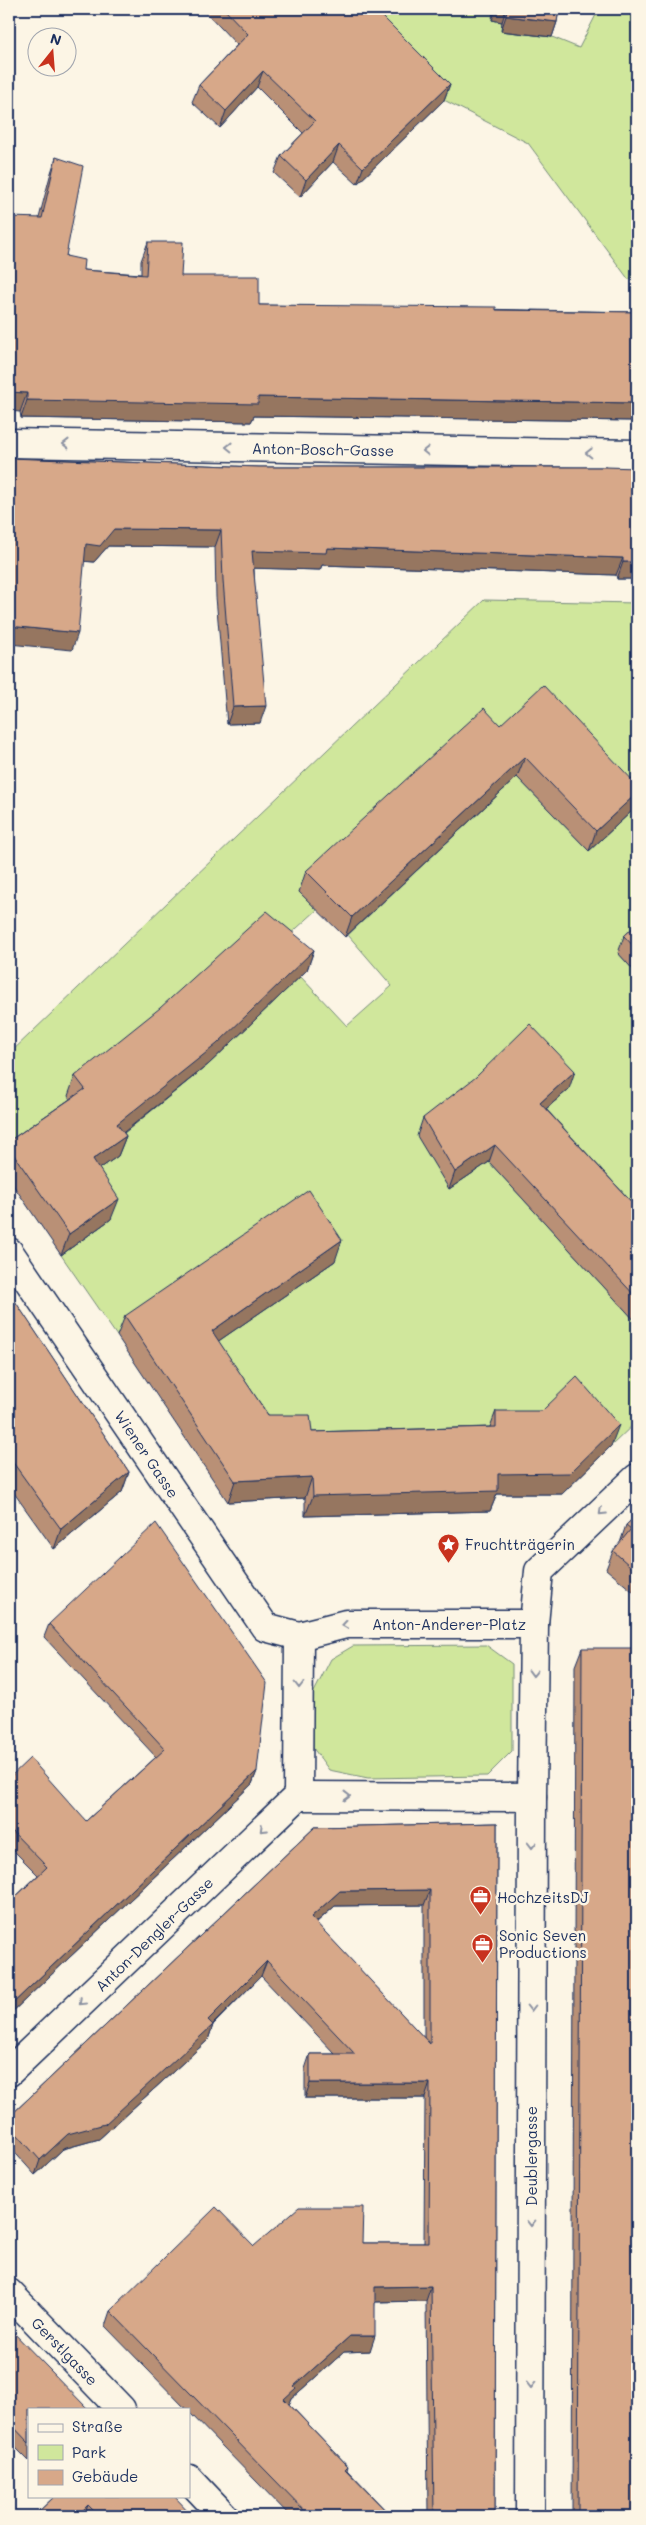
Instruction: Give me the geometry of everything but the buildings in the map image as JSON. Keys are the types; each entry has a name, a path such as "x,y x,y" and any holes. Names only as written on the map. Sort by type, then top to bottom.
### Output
{"street":[{"name":"Anton-Bosch-Gasse","path":"9,443 637,454"},
{"name":"Wiener Gasse","path":"9,1252 265,1627 298,1636"},
{"path":"534,1624 539,1571 637,1478"},
{"name":"Anton-Anderer-Platz","path":"298,1636 346,1624 534,1624 532,1797"},
{"path":"298,1636 298,1796 532,1797"},
{"name":"Anton-Dengler-Gasse","path":"9,2072 298,1796"},
{"name":"Deublergasse","path":"530,2516 532,1797"},
{"name":"Gerstlgasse","path":"9,2293 119,2408"},
{"path":"190,2481 224,2516"}],"green space":[{"path":"352,9 493,9 502,22 501,31 552,37 579,48 599,9 637,9 637,271 629,280 528,143 444,100"},
{"path":"484,600 637,603 637,935 618,953 637,974 637,1233 533,1120 524,1042 489,1162 637,1323 637,1421 611,1446 570,1398 535,1431 268,1436 204,1351 335,1261 301,1210 117,1336 61,1255 111,1219 85,1179 109,1144 300,976 347,1026 392,986 348,935 517,777 589,851 535,705 299,891 317,910 277,946 78,1109 9,1156 9,1054"},
{"path":"486,1645 512,1664 512,1751 487,1776 368,1778 329,1770 313,1748 313,1694 331,1659 353,1646"}],"place":[{"name":"Fruchtträgerin","path":"449,1563"},
{"name":"HochzeitsDJ","path":"481,1916"},
{"name":"Sonic Seven Productions","path":"483,1963"}]}
